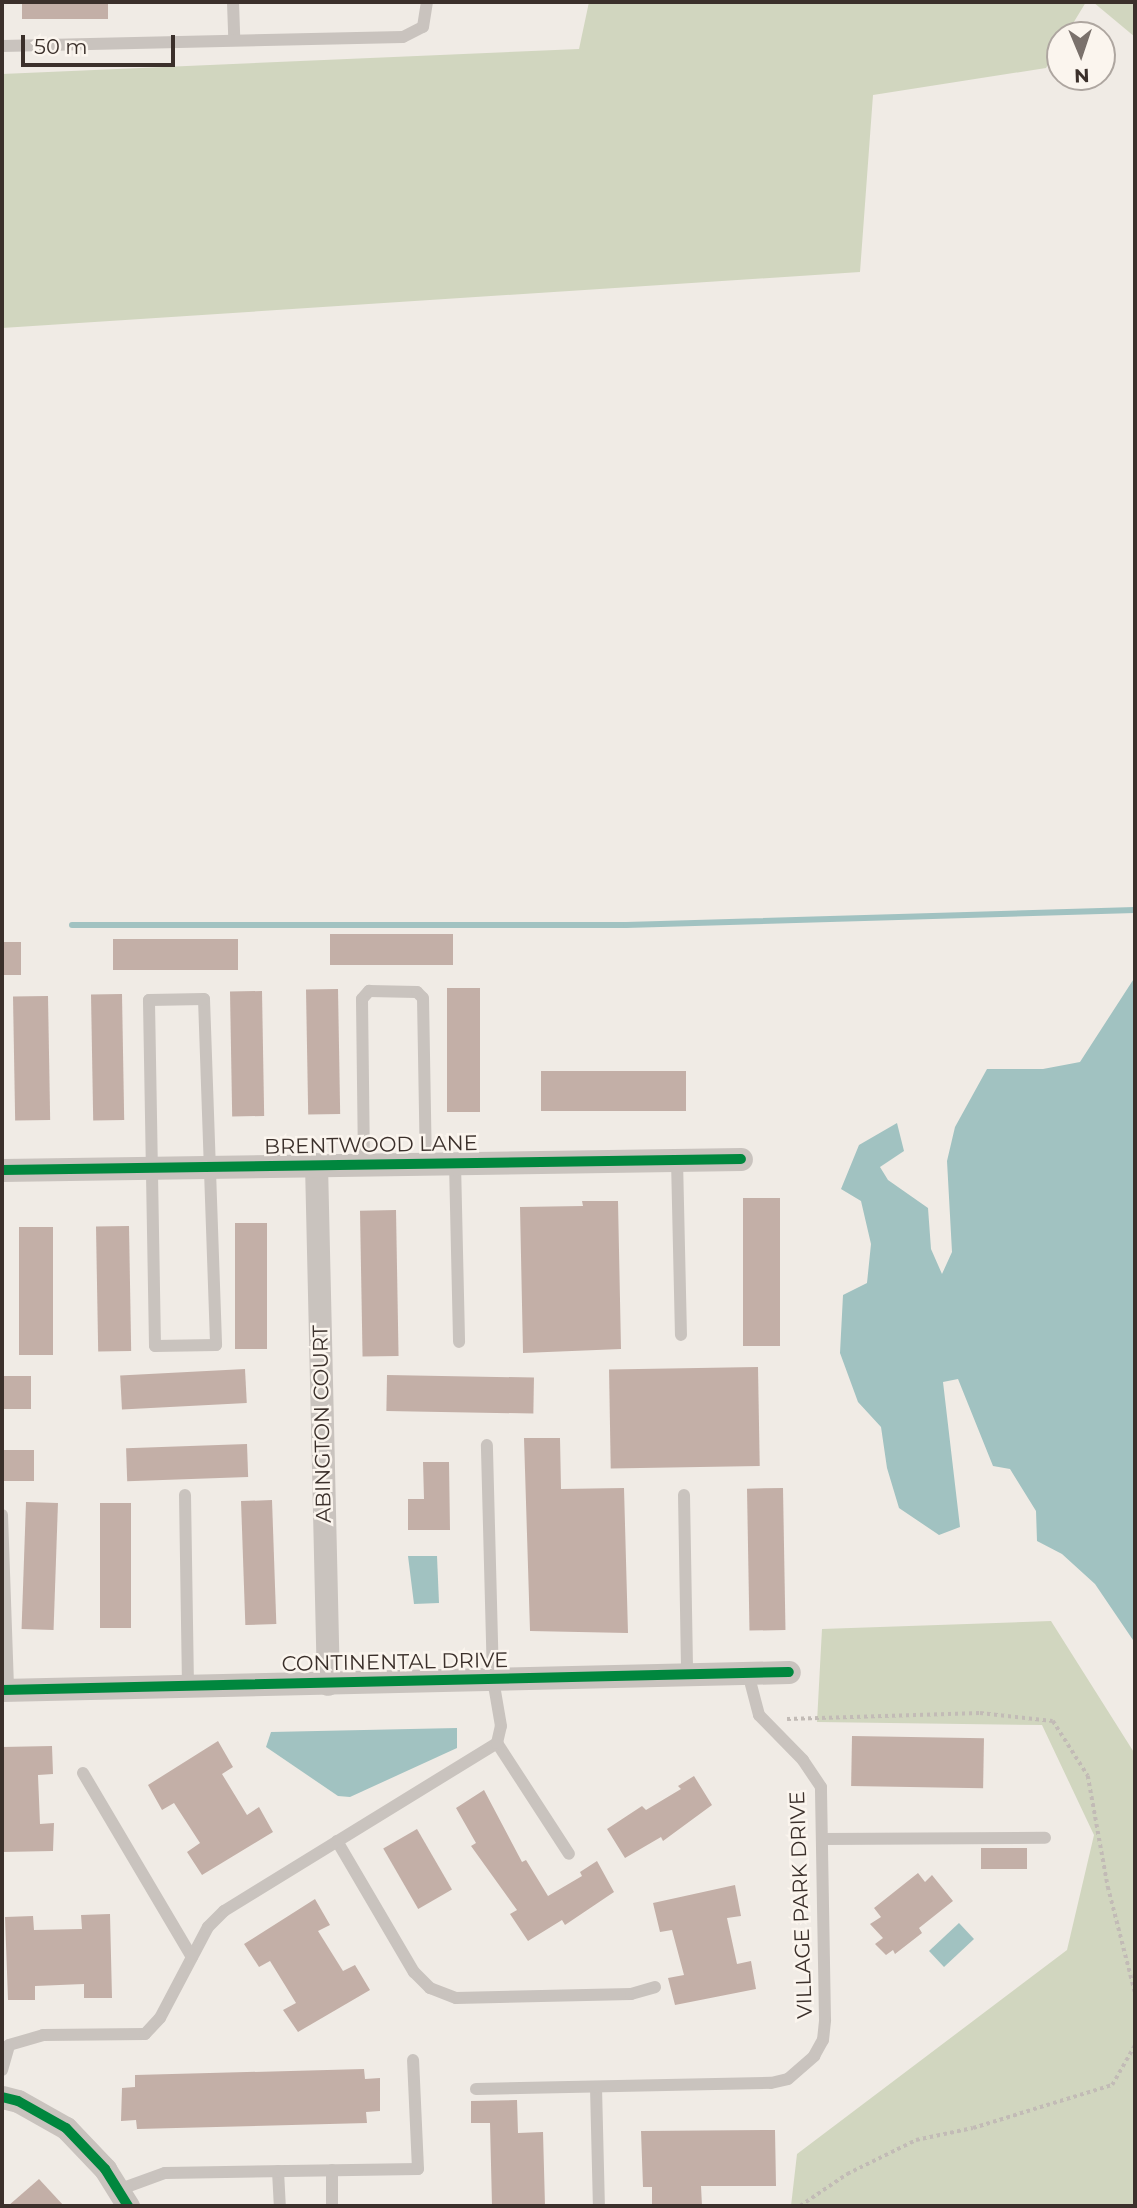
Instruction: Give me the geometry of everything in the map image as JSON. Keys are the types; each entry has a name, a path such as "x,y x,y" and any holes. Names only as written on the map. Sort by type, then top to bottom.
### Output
{"street":[{"name":"BRENTWOOD LANE","path":"2,1170 741,1159"},
{"name":"ABINGTON COURT","path":"316,1164 328,1684"},
{"name":"CONTINENTAL DRIVE","path":"5,1690 789,1671"},
{"path":"2,2097 66,2128 123,2198"}],"lane":[{"path":"233,2 234,40"},
{"path":"2,46 416,34 423,27 427,2"},
{"path":"364,1164 362,999 369,991 417,992 423,998 426,1163"},
{"path":"204,999 212,1166 216,1345 155,1346 152,1167 149,1000 204,999"},
{"path":"677,1160 681,1335"},
{"path":"455,1163 459,1342"},
{"path":"486,1446 493,1679"},
{"path":"185,1495 188,1686"},
{"path":"684,1495 687,1673"},
{"path":"2,1515 5,1690"},
{"name":"VILLAGE PARK DRIVE","path":"476,2089 771,2083 803,2068 823,2040 825,2020 821,1787 803,1760 759,1715 748,1673"},
{"name":"CONTINENTAL DRIVE","path":"493,1679 501,1726 497,1743"},
{"path":"2,2070 6,2044 43,2035 145,2034 160,2018 208,1927 224,1911 497,1743 569,1854"},
{"path":"83,1773 192,1957"},
{"path":"822,1839 1045,1838"},
{"path":"337,1841 414,1972 430,1989 456,1998 631,1994 655,1987"},
{"path":"123,2198 165,2173 418,2169 413,2060"},
{"path":"596,2087 599,2206"},
{"path":"332,2170 332,2206"},
{"path":"278,2171 279,2206"}],"path":[{"path":"770,1726 801,1717 980,1713 1053,1721 1088,1776 1108,1887 1135,1993"},
{"path":"800,2206 888,2151 1112,2085 1135,2045"}],"green space":[{"path":"589,2 1086,2 1074,21 1046,21 1046,68 873,95 860,272 2,328 2,74 579,49"},
{"path":"1093,2 1135,2 1135,37"},
{"path":"1051,1621 1135,1754 1135,2206 791,2206 797,2154 1067,1950 1094,1835 1042,1725 817,1722 822,1629"}],"water":[{"path":"1135,977 1135,1643 1095,1584 1062,1554 1037,1541 1036,1511 1010,1469 993,1466 958,1379 943,1382 960,1527 939,1535 899,1508 887,1468 881,1427 858,1402 840,1353 843,1295 867,1283 871,1244 861,1201 841,1189 859,1145 897,1123 904,1151 880,1167 888,1180 928,1208 931,1249 942,1274 952,1252 947,1161 955,1127 987,1069 1043,1069 1080,1062"},
{"path":"408,1556 437,1556 439,1603 414,1604"},
{"path":"457,1728 457,1748 350,1797 338,1796 266,1747 271,1732"},
{"path":"959,1923 974,1939 944,1967 929,1951"}],"building":[{"path":"22,2 108,2 108,19 22,19"},
{"path":"330,934 453,934 453,965 330,965"},
{"path":"113,939 238,939 238,970 113,970"},
{"path":"2,942 21,942 21,975 2,975"},
{"path":"447,988 480,988 480,1112 447,1112"},
{"path":"338,989 340,1114 308,1115 306,990"},
{"path":"262,991 264,1116 232,1117 230,992"},
{"path":"122,994 124,1120 93,1121 91,995"},
{"path":"48,996 50,1120 15,1121 13,997"},
{"path":"541,1071 686,1071 686,1111 541,1111"},
{"path":"743,1198 780,1198 780,1346 743,1346"},
{"path":"582,1201 618,1201 621,1349 523,1353 520,1207 583,1206"},
{"path":"396,1210 399,1356 363,1357 360,1211"},
{"path":"235,1223 267,1223 267,1349 235,1349"},
{"path":"129,1226 131,1351 98,1352 96,1227"},
{"path":"19,1227 53,1227 53,1355 19,1355"},
{"path":"758,1367 760,1466 611,1469 609,1370"},
{"path":"245,1369 247,1403 122,1409 120,1376"},
{"path":"387,1375 534,1378 533,1414 386,1411"},
{"path":"2,1376 31,1376 31,1409 2,1409"},
{"path":"524,1438 560,1438 561,1489 624,1488 628,1633 530,1631"},
{"path":"247,1444 248,1477 127,1481 126,1448"},
{"path":"2,1450 34,1450 34,1481 2,1481"},
{"path":"423,1462 449,1462 450,1530 408,1530 408,1499 424,1499"},
{"path":"783,1488 785,1630 749,1631 747,1489"},
{"path":"272,1500 276,1624 245,1625 241,1501"},
{"path":"26,1502 58,1503 54,1630 22,1629"},
{"path":"100,1503 131,1503 131,1628 100,1628"},
{"path":"852,1736 984,1738 983,1788 851,1786"},
{"path":"218,1741 233,1767 222,1774 247,1815 259,1807 273,1832 202,1875 187,1852 200,1843 174,1803 162,1810 148,1785"},
{"path":"52,1746 53,1774 38,1775 40,1824 54,1823 53,1851 2,1852 2,1747"},
{"path":"694,1776 712,1805 663,1841 661,1837 625,1858 607,1829 642,1806 646,1810 681,1789 678,1786"},
{"path":"484,1790 522,1862 526,1860 548,1896 582,1876 580,1872 597,1861 614,1892 565,1925 562,1920 528,1941 510,1914 517,1910 471,1846 476,1843 456,1808"},
{"path":"417,1829 452,1890 418,1909 383,1848"},
{"path":"981,1848 1027,1848 1027,1869 981,1869"},
{"path":"918,1873 925,1882 932,1875 953,1901 919,1928 922,1933 895,1954 893,1950 886,1955 875,1944 883,1938 870,1924 881,1917 874,1908"},
{"path":"735,1885 741,1916 727,1918 737,1964 751,1961 756,1989 675,2005 668,1978 684,1975 672,1930 660,1932 653,1903"},
{"path":"315,1899 330,1925 318,1931 343,1971 355,1965 370,1990 298,2032 283,2010 296,2003 270,1961 259,1967 244,1944"},
{"path":"110,1914 112,1998 84,1998 84,1984 35,1986 35,2000 8,2000 5,1917 33,1916 34,1930 82,1929 81,1915"},
{"path":"364,2069 365,2079 380,2078 380,2111 366,2112 367,2123 137,2129 136,2120 121,2121 122,2088 135,2087 135,2075"},
{"path":"517,2100 518,2133 543,2132 545,2206 492,2206 490,2123 471,2123 471,2101"},
{"path":"775,2130 776,2186 701,2186 702,2206 652,2206 652,2187 643,2187 641,2131"},
{"path":"39,2179 64,2206 8,2206"}],"waterway":[{"path":"72,925 626,925 1135,910"}],"cycle path":[{"path":"2,1170 741,1159"},
{"path":"2,1690 789,1672"},
{"path":"2,2097 18,2101 66,2128 105,2169 128,2206"}]}
